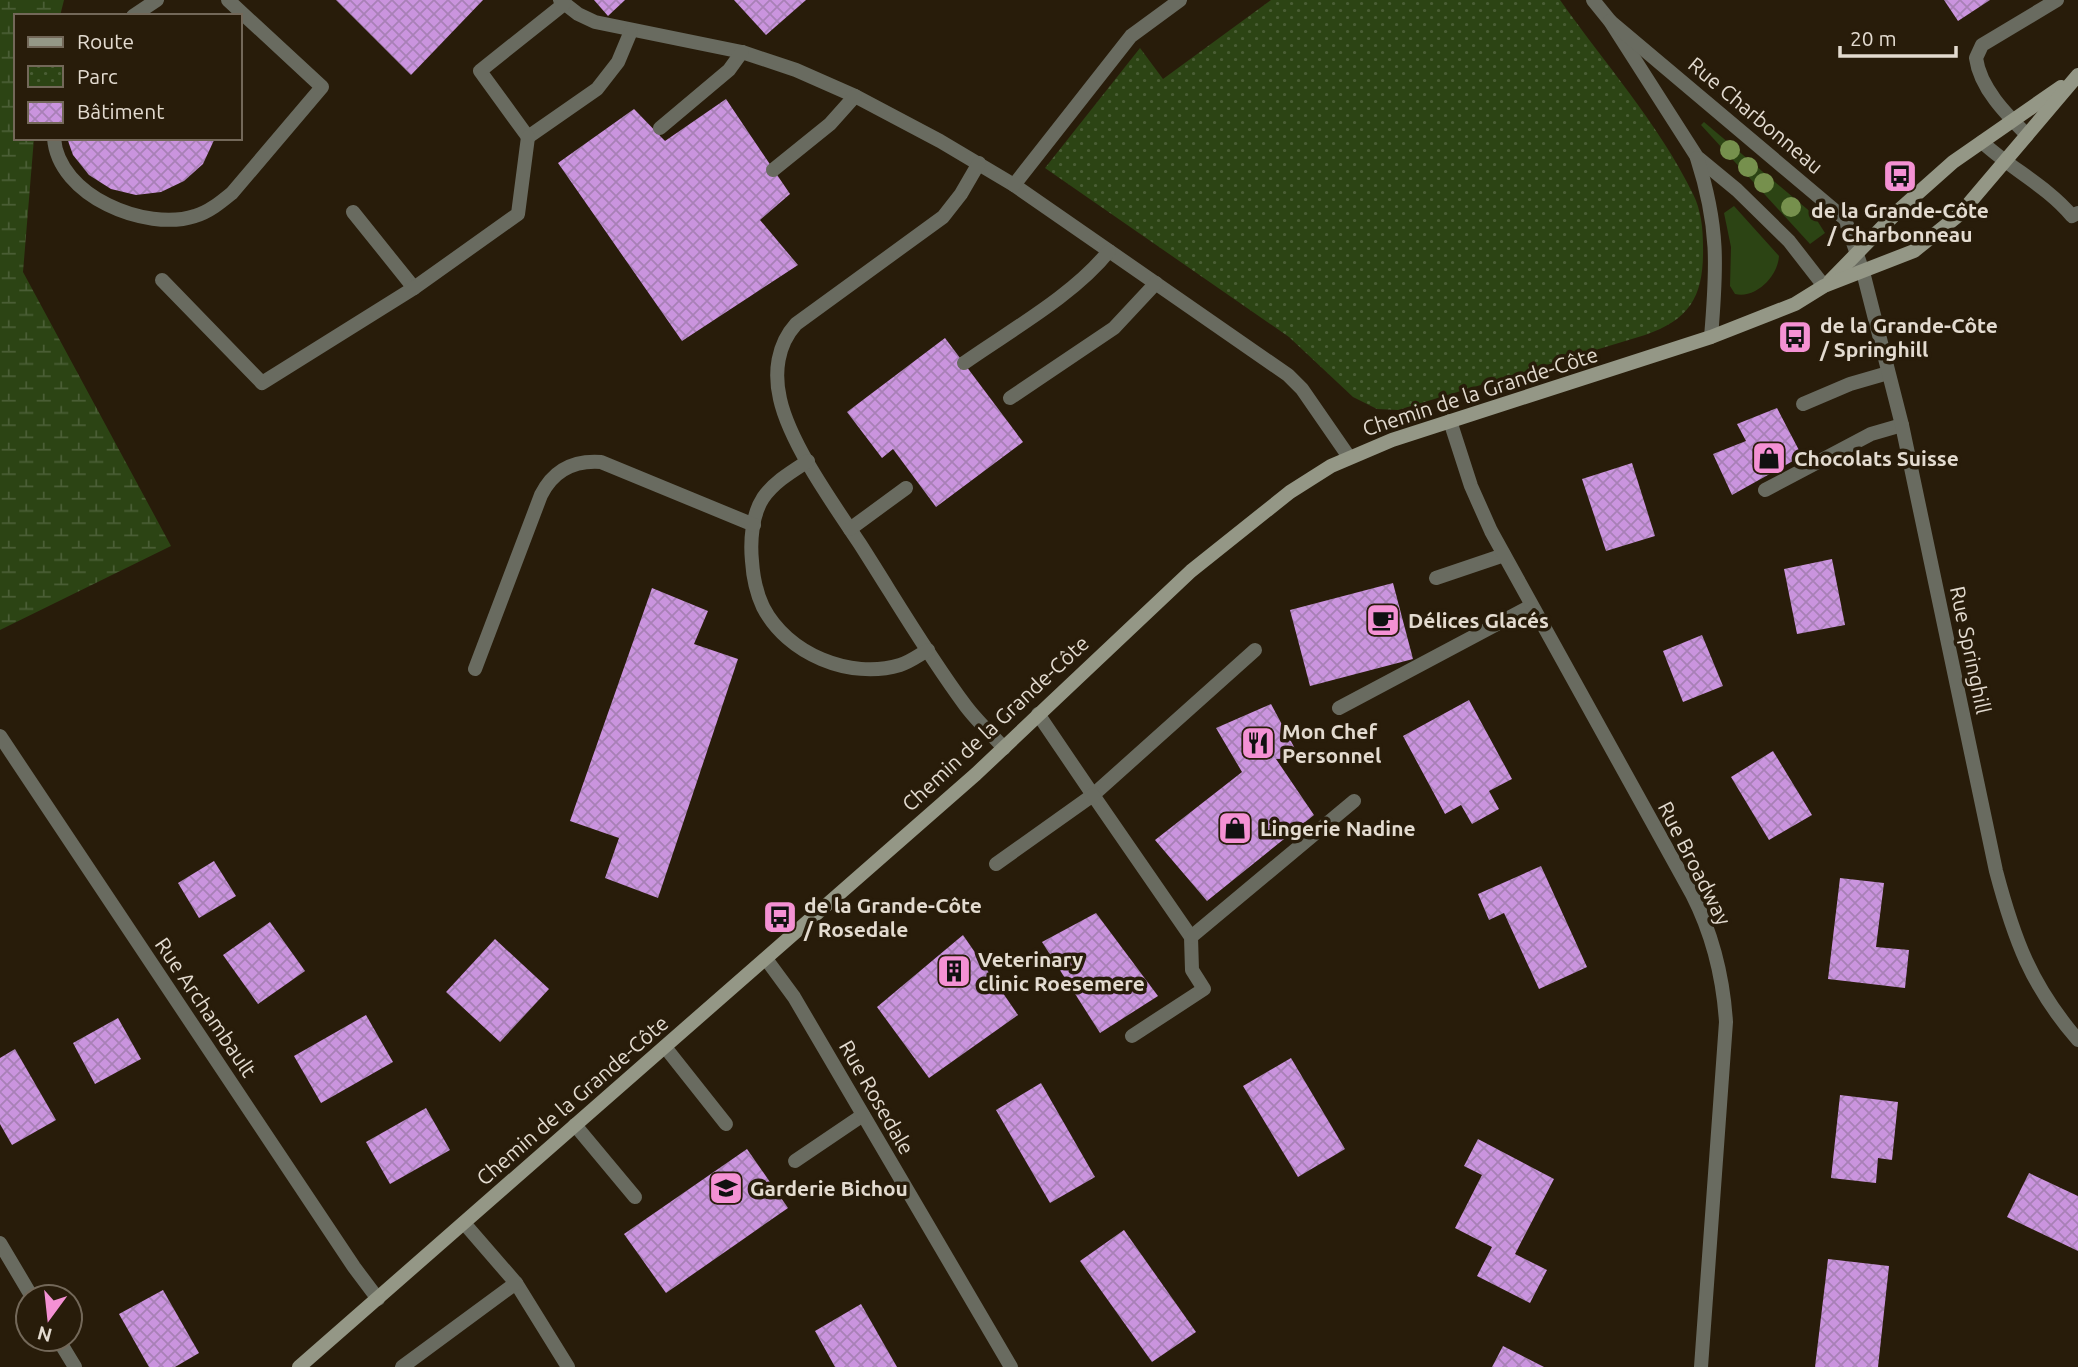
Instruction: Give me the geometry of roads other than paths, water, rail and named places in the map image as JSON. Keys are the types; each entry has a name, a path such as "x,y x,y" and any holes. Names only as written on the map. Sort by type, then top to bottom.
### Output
{"main road":[{"name":"Chemin de la Grande-Côte","path":"1824,286 1908,202 1953,162 2077,76"},
{"name":"Chemin de la Grande-Côte","path":"299,1367 1004,748 1165,594 1232,536 1290,492 1349,457 1391,440 1712,337 1795,304 1824,286 1914,251 1960,214 2077,76"}],"street":[{"path":"136,14 157,0"},
{"path":"54,140 59,159 68,175 83,191 100,202 160,220 196,216 215,207 232,193 322,87 228,0"},
{"path":"1014,185 1130,36 1180,0"},
{"name":"Rue Charbonneau","path":"1593,0 1610,22 1696,157 1707,190 1715,231 1716,283 1712,337"},
{"path":"2027,135 1997,102 1983,78 1976,58 1982,45 2057,0"},
{"path":"162,280 262,383 414,288 518,214 528,137 480,72 562,2 595,22 742,52 796,70 855,96 979,163 1287,375 1302,389 1349,457"},
{"name":"Rue Charbonneau","path":"1610,22 1845,219 1857,254"},
{"path":"528,137 597,89 618,62 631,31"},
{"path":"660,128 729,71 742,52"},
{"path":"773,170 830,124 855,96"},
{"path":"1982,142 2004,162 2047,191 2076,218"},
{"name":"Rue Charbonneau","path":"1696,157 1737,190 1789,241 1824,286"},
{"path":"979,163 961,194 943,217 796,324 789,332 780,354 777,382 780,402 788,423 850,529 966,707 1004,748"},
{"path":"353,212 414,288"},
{"path":"964,363 1071,288 1110,251"},
{"name":"Rue Springhill","path":"1857,254 1902,425 1993,859 2009,921 2035,981 2052,1009 2078,1040"},
{"path":"1010,398 1114,328 1156,283"},
{"path":"1803,404 1850,384 1888,373"},
{"name":"Rue Broadway","path":"1450,421 1471,486 1504,555 1702,914 1714,945 1722,978 1725,1036 1700,1367"},
{"path":"1765,490 1871,434 1902,425"},
{"path":"475,668 541,495 552,478 569,466 590,461 601,463 754,525"},
{"path":"808,461 779,480 768,491 761,501 754,525 751,549 754,582 772,620 788,638 832,663 869,670 901,665 928,650"},
{"path":"850,529 906,488"},
{"path":"1436,578 1504,555"},
{"path":"1339,709 1531,606"},
{"path":"996,864 1093,795 1255,650"},
{"path":"1038,714 1191,937 1192,970 1204,989 1132,1036"},
{"name":"Rue Archambault","path":"0,736 378,1299"},
{"path":"1191,937 1354,801"},
{"name":"Rue Rosedale","path":"766,959 794,997 1011,1367"},
{"path":"665,1047 726,1125"},
{"path":"794,1161 863,1115"},
{"path":"575,1125 635,1197"},
{"path":"464,1223 516,1283 568,1367"},
{"path":"0,1243 24,1283"},
{"path":"402,1367 516,1283"}],"place":[{"name":"de la Grande-Côte / Charbonneau","path":"1900,176"},
{"name":"de la Grande-Côte / Springhill","path":"1795,337"},
{"name":"Chocolats Suisse","path":"1769,458"},
{"name":"Délices Glacés","path":"1383,620"},
{"name":"Mon Chef Personnel","path":"1258,743"},
{"name":"Lingerie Nadine","path":"1235,828"},
{"name":"de la Grande-Côte / Rosedale","path":"780,917"},
{"name":"Veterinary clinic Roesemere","path":"954,971"},
{"name":"Garderie Bichou","path":"726,1188"}]}
